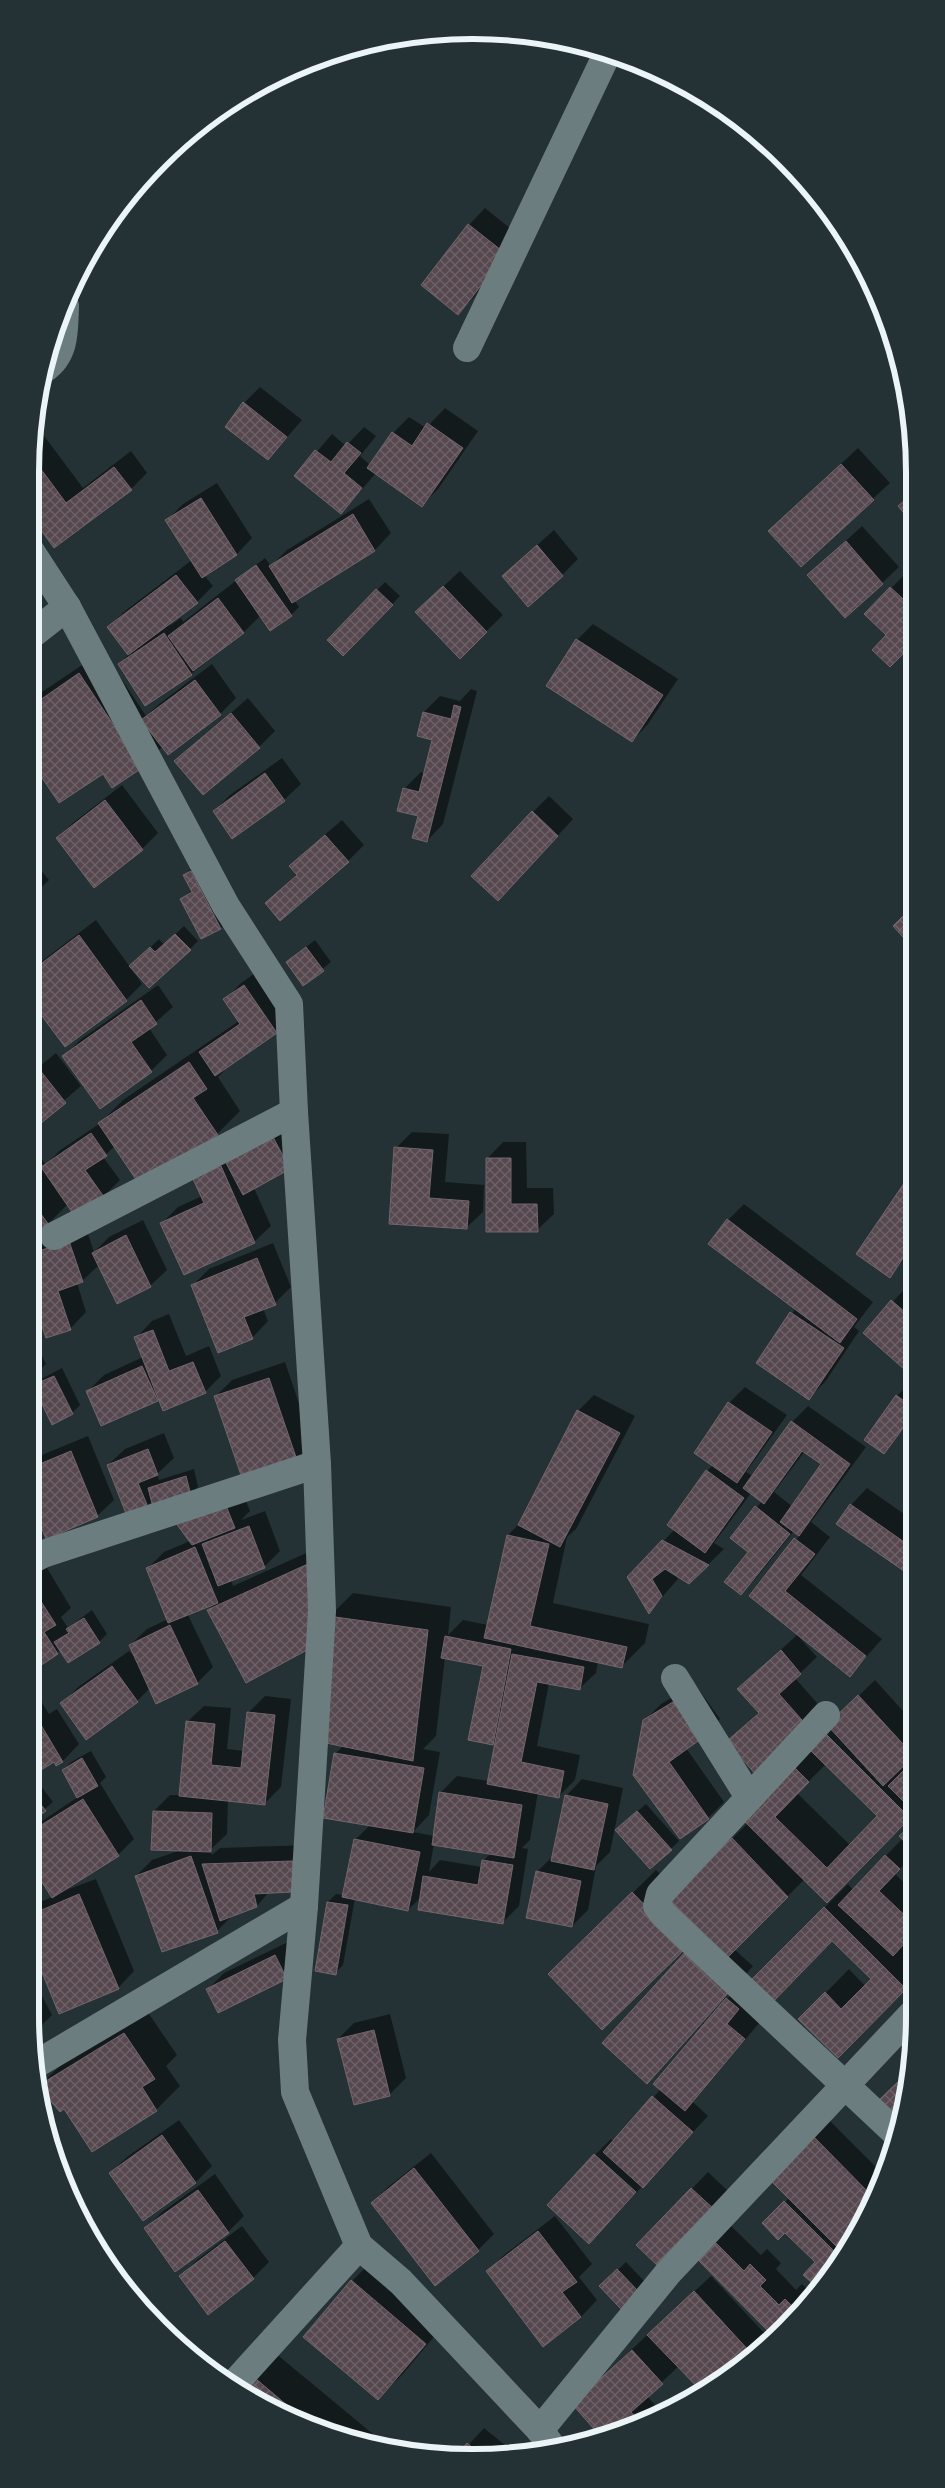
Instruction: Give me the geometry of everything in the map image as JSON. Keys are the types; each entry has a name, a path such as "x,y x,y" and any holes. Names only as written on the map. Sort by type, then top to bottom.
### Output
{"street":[{"path":"467,348 604,60"},
{"path":"54,359 63,344 64,328"},
{"path":"39,564 67,607 226,906 289,1004 294,1112 317,1464 322,1611 304,1906 292,2040 295,2092 359,2246 401,2282 547,2440 668,2274 906,2021"},
{"path":"39,629 67,607"},
{"path":"54,1236 294,1112"},
{"path":"39,1556 317,1464"},
{"path":"675,1678 749,1797"},
{"path":"826,1716 660,1894 657,1906 664,1916 891,2128"},
{"path":"41,2061 304,1906"},
{"path":"238,2380 359,2246"}],"building":[{"path":"468,224 506,254 458,315 421,285"},
{"path":"243,402 287,437 268,460 225,427"},
{"path":"427,423 463,448 422,507 367,468 392,432 412,446"},
{"path":"347,442 361,453 344,473 362,488 341,514 294,476 315,450 331,462"},
{"path":"841,464 874,500 801,567 768,531"},
{"path":"39,467 66,503 114,467 132,490 54,548 39,527"},
{"path":"201,498 237,555 202,578 165,520"},
{"path":"906,499 906,516 898,506"},
{"path":"353,514 375,551 292,603 269,566"},
{"path":"846,541 883,584 845,618 807,575"},
{"path":"537,545 563,576 528,607 502,576"},
{"path":"256,565 292,616 270,631 235,580"},
{"path":"176,575 198,603 128,655 107,627"},
{"path":"443,586 487,632 460,659 415,612"},
{"path":"890,587 906,602 906,651 890,667 872,650 886,635 864,614"},
{"path":"376,589 393,605 343,656 327,640"},
{"path":"218,598 244,633 193,671 168,636"},
{"path":"164,633 192,675 145,706 118,664"},
{"path":"576,639 663,695 632,742 546,686"},
{"path":"79,673 142,768 112,788 103,774 59,803 39,773 39,701"},
{"path":"195,680 221,715 168,755 141,720"},
{"path":"454,705 461,707 427,842 412,838 418,816 397,811 403,788 419,792 432,740 417,736 423,712 451,719"},
{"path":"231,713 260,748 203,795 174,761"},
{"path":"265,773 285,801 232,839 213,811"},
{"path":"105,800 143,850 94,888 56,838"},
{"path":"532,811 558,836 498,901 471,876"},
{"path":"325,835 349,862 280,921 265,903 297,875 289,866"},
{"path":"191,871 221,929 201,939 180,899 192,892 183,875"},
{"path":"906,913 906,940 893,926"},
{"path":"175,934 191,950 149,988 129,966 150,947 155,952"},
{"path":"79,935 127,1001 65,1047 39,1012 39,965"},
{"path":"306,947 324,971 303,986 286,962"},
{"path":"244,985 277,1033 215,1076 199,1052 240,1024 223,999"},
{"path":"141,1000 157,1024 131,1042 152,1072 100,1109 62,1056"},
{"path":"189,1062 207,1089 193,1098 218,1135 141,1187 98,1123"},
{"path":"39,1069 66,1103 39,1125"},
{"path":"91,1133 107,1156 85,1170 104,1197 76,1218 41,1167"},
{"path":"273,1137 290,1169 243,1195 226,1163"},
{"path":"394,1147 433,1150 429,1198 469,1201 467,1229 389,1224"},
{"path":"486,1158 511,1158 511,1204 537,1204 538,1232 486,1232"},
{"path":"221,1166 255,1243 184,1275 160,1223 204,1203 193,1179"},
{"path":"906,1180 906,1254 890,1278 856,1254"},
{"path":"39,1211 49,1225 39,1232"},
{"path":"727,1219 857,1319 840,1343 708,1244"},
{"path":"126,1235 151,1287 117,1304 92,1253"},
{"path":"69,1241 83,1282 58,1291 71,1330 46,1338 39,1318 39,1251"},
{"path":"257,1258 276,1305 244,1317 253,1339 218,1353 191,1285"},
{"path":"891,1300 906,1313 906,1371 863,1333"},
{"path":"790,1312 844,1348 809,1400 756,1363"},
{"path":"153,1330 169,1371 193,1362 206,1393 163,1411 134,1337"},
{"path":"142,1366 158,1401 101,1426 86,1391"},
{"path":"54,1376 73,1414 52,1425 39,1398 39,1382"},
{"path":"269,1378 299,1466 244,1484 214,1396"},
{"path":"896,1395 906,1402 906,1424 884,1454 864,1440"},
{"path":"728,1402 772,1432 737,1483 694,1453"},
{"path":"577,1410 620,1433 560,1547 518,1525"},
{"path":"791,1421 850,1464 799,1536 780,1522 821,1464 802,1451 764,1504 743,1488"},
{"path":"148,1449 158,1475 138,1483 148,1507 127,1516 107,1465"},
{"path":"71,1451 98,1517 46,1539 39,1522 39,1464"},
{"path":"706,1470 744,1498 705,1553 667,1525"},
{"path":"186,1476 191,1496 153,1507 148,1488"},
{"path":"222,1496 235,1528 192,1545 170,1515"},
{"path":"850,1504 906,1543 906,1572 836,1524"},
{"path":"755,1506 790,1534 741,1595 724,1582 748,1552 730,1538"},
{"path":"249,1526 265,1568 218,1586 202,1544"},
{"path":"507,1535 549,1544 530,1626 627,1647 622,1668 484,1638"},
{"path":"794,1538 815,1554 785,1591 866,1656 850,1677 749,1596"},
{"path":"662,1540 709,1565 689,1584 665,1569 652,1579 662,1596 649,1614 627,1577"},
{"path":"195,1547 218,1603 168,1623 146,1568"},
{"path":"310,1563 309,1649 246,1683 207,1610"},
{"path":"39,1598 56,1625 44,1632 58,1654 39,1667"},
{"path":"328,1616 428,1630 413,1761 326,1743"},
{"path":"84,1618 100,1643 68,1663 54,1642 69,1633 66,1629"},
{"path":"170,1625 198,1684 156,1704 129,1645"},
{"path":"445,1636 511,1649 493,1745 468,1740 483,1666 441,1658"},
{"path":"781,1650 801,1674 779,1694 809,1728 756,1775 727,1741 759,1713 737,1689"},
{"path":"512,1654 584,1667 580,1690 537,1682 521,1762 564,1771 559,1798 487,1784"},
{"path":"112,1666 138,1702 86,1740 60,1703"},
{"path":"858,1695 906,1747 906,1764 883,1786 827,1725"},
{"path":"678,1699 705,1736 669,1762 709,1819 680,1839 633,1775 643,1720"},
{"path":"247,1712 275,1715 265,1805 179,1796 186,1721 215,1724 211,1765 241,1768"},
{"path":"41,1725 63,1762 56,1766 54,1762 39,1771 39,1726"},
{"path":"824,1732 906,1814 906,1822 827,1903 739,1816 790,1763 809,1782 775,1817 827,1868 877,1816 808,1748"},
{"path":"334,1753 424,1768 413,1833 323,1818"},
{"path":"82,1758 98,1786 77,1798 62,1770"},
{"path":"906,1768 906,1804 888,1786"},
{"path":"439,1792 522,1805 514,1858 432,1845"},
{"path":"565,1795 608,1804 594,1870 551,1861"},
{"path":"83,1799 119,1856 52,1898 39,1877 39,1826"},
{"path":"39,1802 46,1811 39,1816"},
{"path":"153,1811 212,1813 211,1852 151,1850"},
{"path":"637,1811 672,1850 650,1869 615,1830"},
{"path":"906,1830 906,1843 899,1836"},
{"path":"732,1838 788,1897 722,1963 665,1904"},
{"path":"354,1839 420,1852 408,1911 342,1897"},
{"path":"885,1855 900,1869 879,1891 906,1916 906,1942 893,1956 838,1905"},
{"path":"191,1856 218,1933 162,1952 135,1876"},
{"path":"482,1860 513,1865 503,1924 418,1910 423,1876 478,1885"},
{"path":"293,1861 293,1892 254,1894 257,1907 220,1921 202,1864"},
{"path":"536,1871 581,1881 572,1927 526,1918"},
{"path":"632,1892 686,1948 602,2030 548,1974"},
{"path":"79,1894 119,1989 59,2014 39,1965 39,1911"},
{"path":"327,1902 348,1905 336,1975 315,1971"},
{"path":"824,1907 906,1989 838,2058 798,2019 825,1992 841,2009 871,1979 832,1941 767,2008 745,1986"},
{"path":"687,1950 731,1990 647,2084 602,2043"},
{"path":"275,1955 287,1979 218,2013 206,1989"},
{"path":"726,1998 739,2009 727,2024 745,2039 685,2111 653,2084"},
{"path":"374,2030 390,2096 354,2105 337,2039"},
{"path":"124,2033 155,2079 142,2087 157,2111 92,2152 64,2109 60,2112 46,2096 44,2082"},
{"path":"902,2078 893,2120 877,2102"},
{"path":"652,2096 693,2132 643,2188 603,2152"},
{"path":"162,2135 196,2183 143,2221 109,2173"},
{"path":"812,2135 868,2192 862,2207 838,2248 768,2178"},
{"path":"594,2154 636,2192 589,2244 547,2205"},
{"path":"414,2168 479,2251 435,2286 371,2203"},
{"path":"691,2188 715,2210 660,2268 636,2245"},
{"path":"198,2190 229,2233 175,2272 144,2228"},
{"path":"784,2201 835,2252 813,2284 803,2275 815,2262 785,2233 778,2240 762,2223"},
{"path":"538,2231 577,2282 562,2292 581,2317 543,2347 486,2271"},
{"path":"225,2241 254,2279 208,2315 179,2276"},
{"path":"714,2241 744,2271 750,2264 766,2280 760,2286 779,2305 785,2299 793,2307 769,2332 697,2259"},
{"path":"617,2269 639,2292 621,2309 599,2286"},
{"path":"351,2280 426,2344 378,2400 303,2337"},
{"path":"694,2291 748,2350 737,2360 697,2386 647,2335"},
{"path":"632,2350 663,2384 631,2412 636,2417 596,2431 572,2404"},
{"path":"250,2374 293,2410 281,2405 243,2383"},
{"path":"467,2443 474,2449 472,2449 462,2449"}]}
